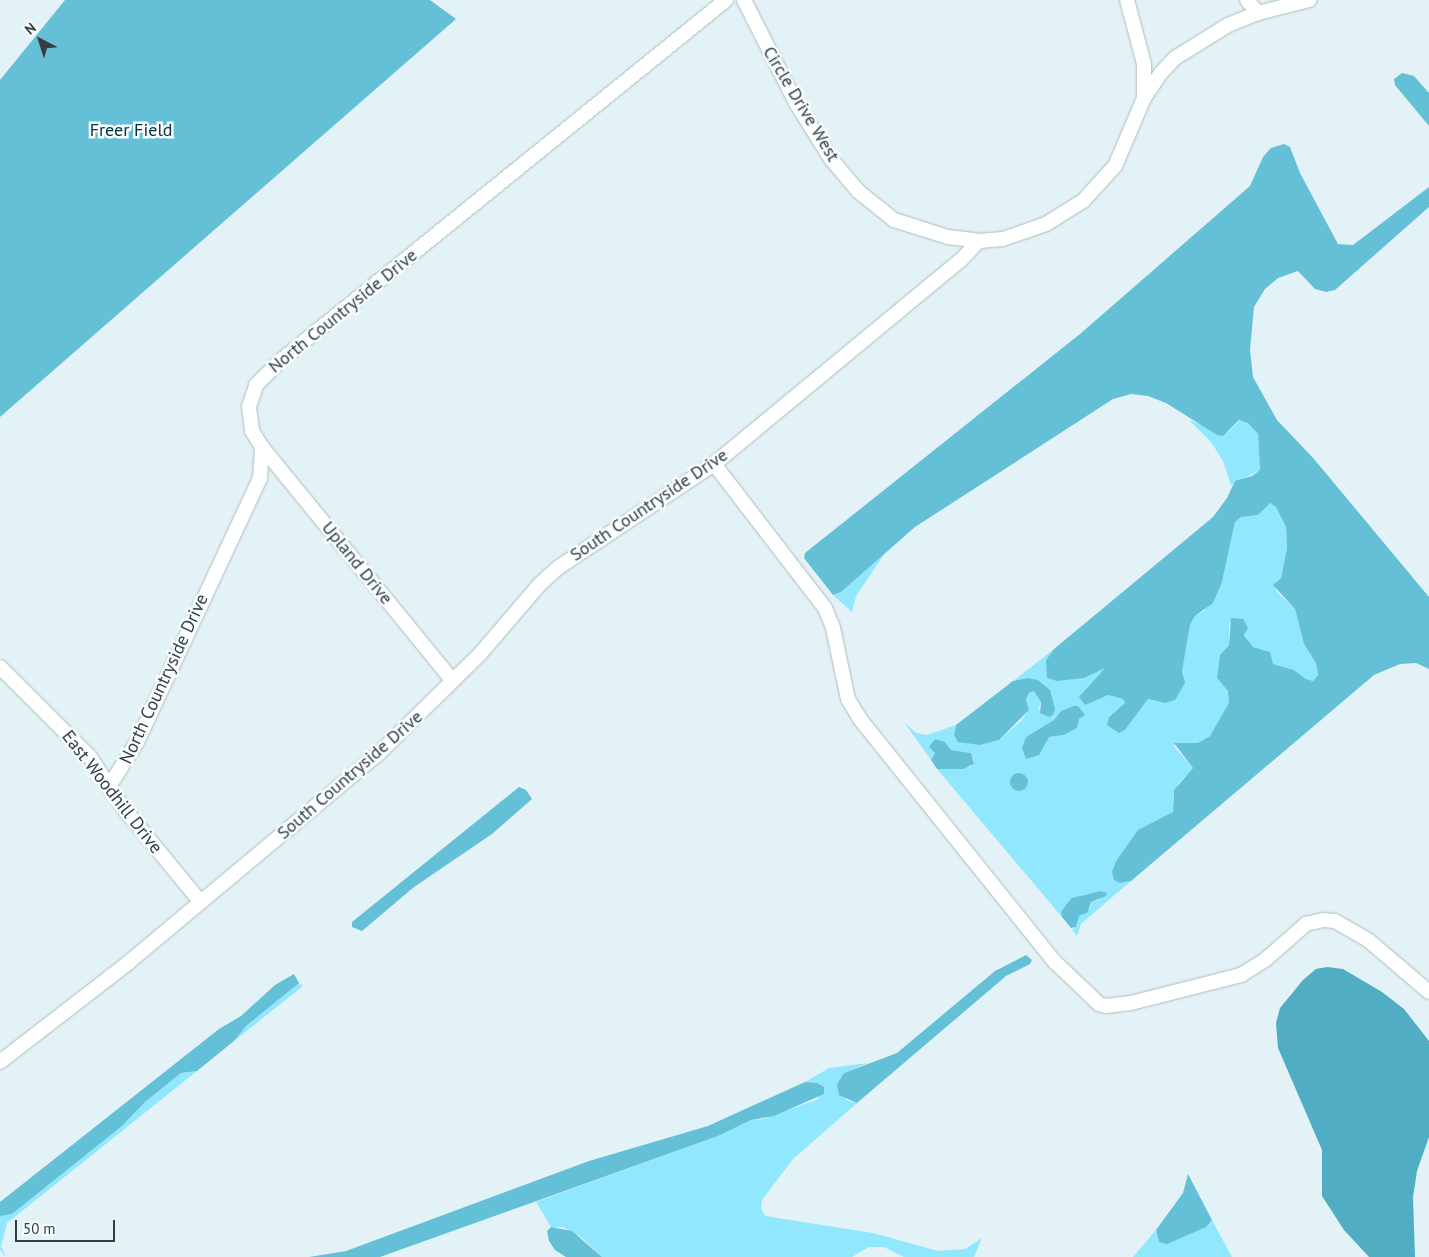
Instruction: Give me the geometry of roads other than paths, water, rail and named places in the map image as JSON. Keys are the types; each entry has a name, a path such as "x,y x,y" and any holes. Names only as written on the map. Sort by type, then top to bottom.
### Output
{"street":[{"name":"North Countryside Drive","path":"110,784 136,742 260,478 262,447 252,431 250,401 256,385 270,370 726,0"},
{"name":"Circle Drive West","path":"744,0 796,103 831,159 858,192 894,220 948,237 979,241"},
{"path":"1127,0 1144,64 1144,98"},
{"path":"1247,0 1258,13"},
{"path":"979,241 1003,238 1046,224 1083,201 1115,166 1144,98 1165,68 1186,50 1228,25 1258,13 1309,0"},
{"name":"South Countryside Drive","path":"0,1062 128,963 199,900 378,754 452,680 559,567 714,464 961,260 979,241"},
{"name":"Upland Drive","path":"262,447 452,680"},
{"path":"714,464 825,608 833,628 848,699 860,719 1055,962 1099,1004 1106,1006 1131,1003 1241,975 1265,960 1306,924 1323,920 1335,922 1368,940 1429,992"},
{"name":"East Woodhill Drive","path":"0,667 75,742 110,784 146,837 199,900"}],"park label":[{"name":"Freer Field","path":"131,130"}]}
